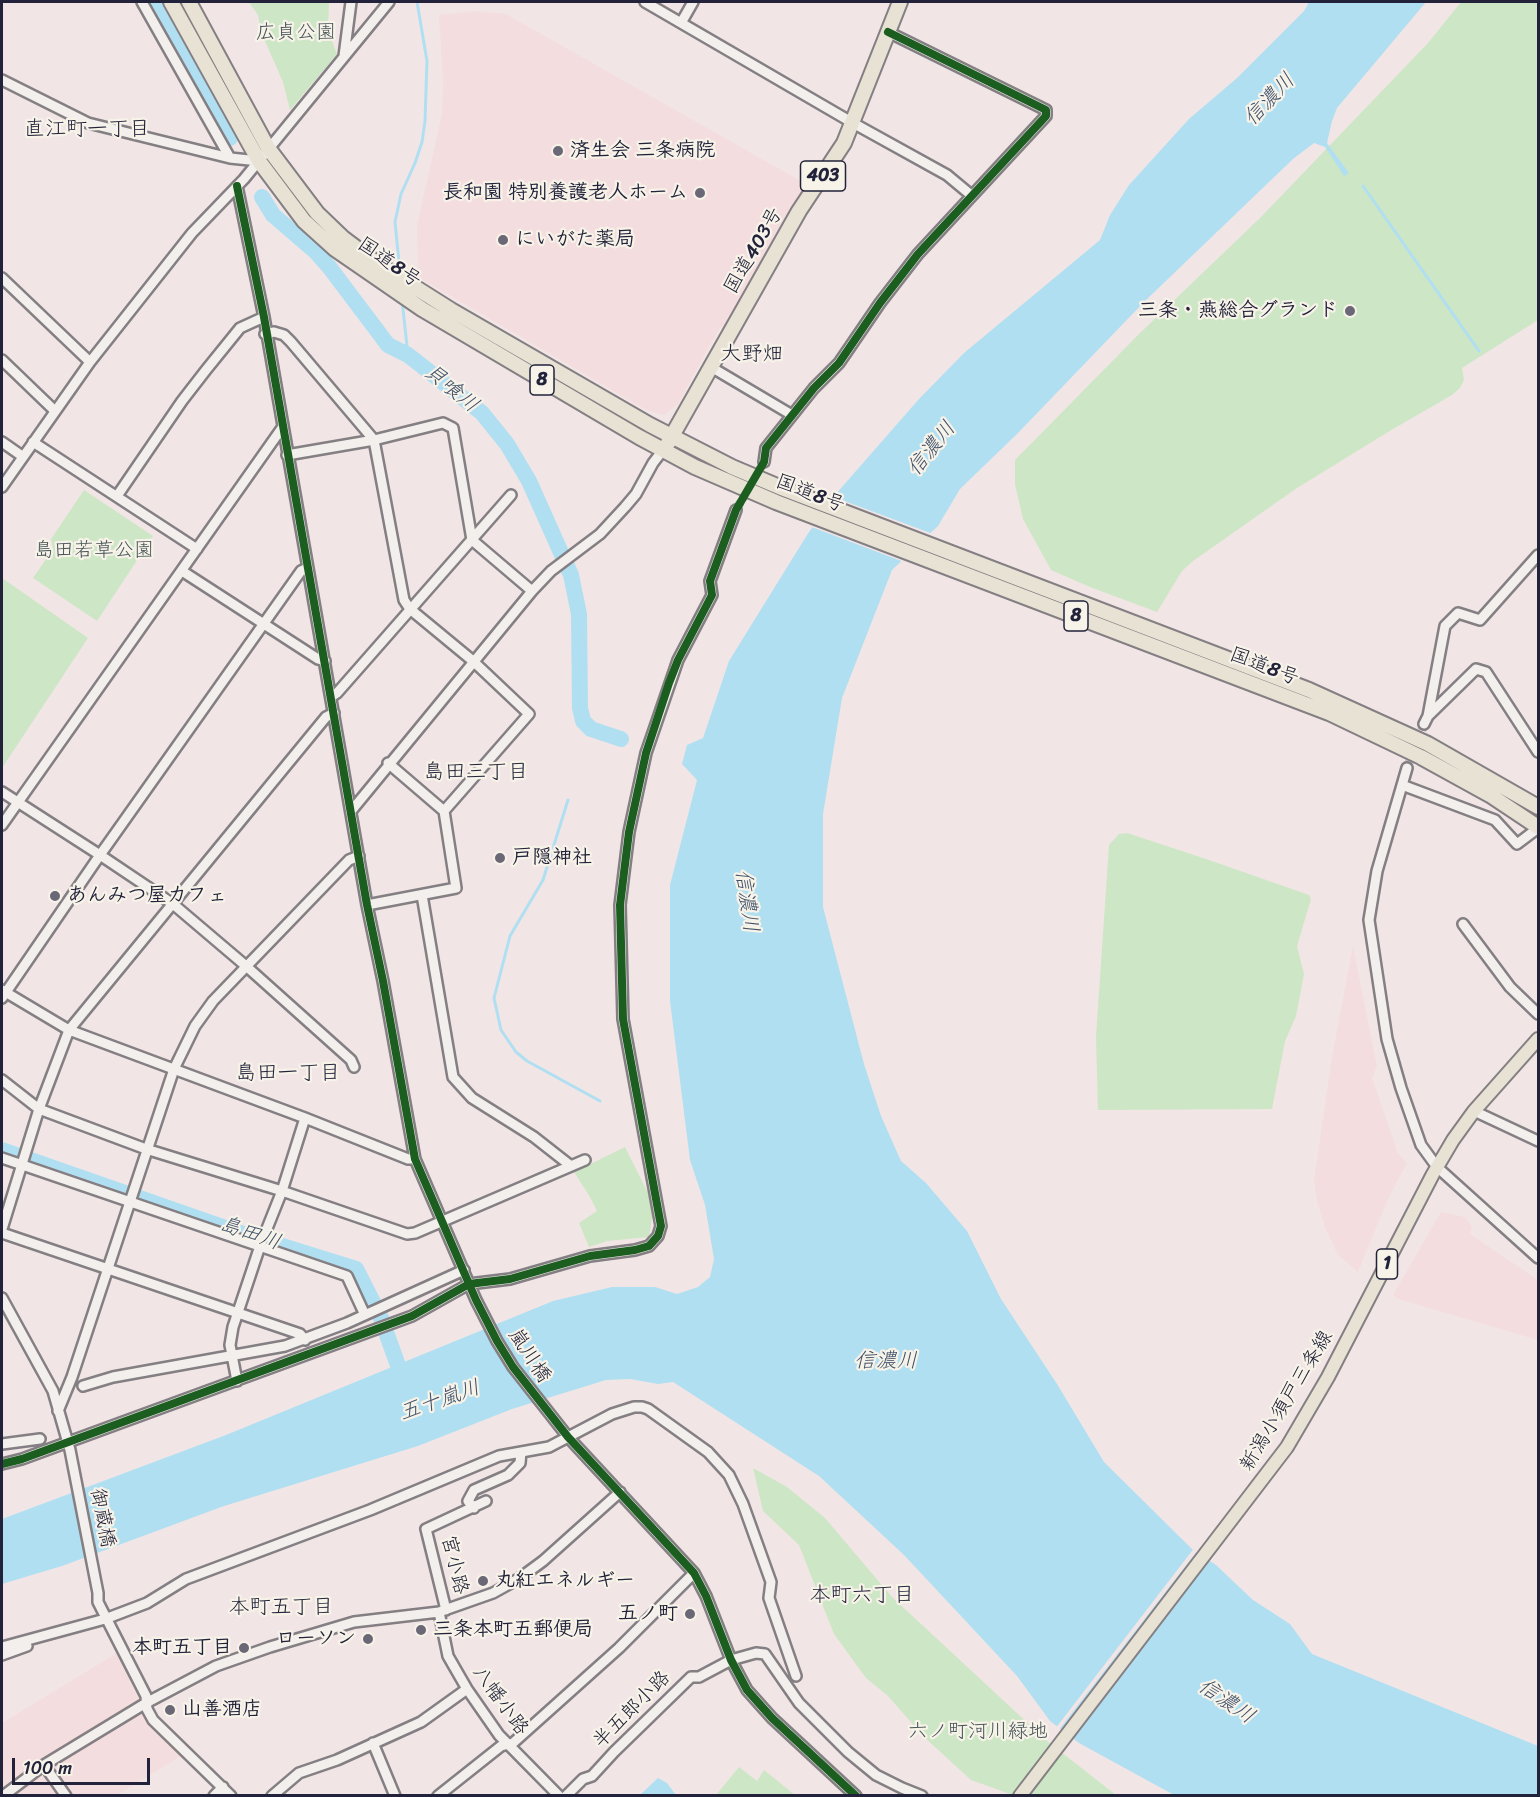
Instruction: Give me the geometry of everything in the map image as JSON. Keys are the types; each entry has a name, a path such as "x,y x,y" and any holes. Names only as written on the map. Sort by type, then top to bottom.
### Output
{"highway":[{"name":"国道8号","path":"171,2 259,161 304,221 335,249 426,294 671,436 732,467 784,489 1275,676 1428,744 1539,807"},
{"name":"国道8号","path":"189,2 268,148 317,213 373,269 422,309 639,438 705,471 776,502 1276,692 1374,734 1479,789 1539,827"},
{"name":"国道403号","path":"663,450 799,211 828,168 853,123 900,2"}],"main road":[{"name":"新潟小須戸三条線","path":"1020,1796 1287,1447 1328,1377 1437,1167 1474,1111 1539,1039"}],"street":[{"path":"142,2 230,158"},
{"path":"344,57 351,2"},
{"path":"2,487 90,362 192,233 259,161 389,2"},
{"path":"645,2 947,175 971,195"},
{"path":"681,22 693,2"},
{"path":"764,462 766,448 814,388 839,363 880,303 918,254 1046,116 1046,110 888,32"},
{"path":"2,71 6,82 88,123 230,158 259,161"},
{"name":"嵐川橋","path":"237,186 264,317 367,905 415,1159 476,1300 513,1367 568,1437 694,1573 706,1596 731,1660 756,1702 856,1796"},
{"path":"2,278 90,362"},
{"path":"117,496 206,370 240,328 264,317"},
{"path":"266,334 274,332 284,335 374,440 404,600 410,609 473,661 529,714 444,811"},
{"path":"2,360 55,411"},
{"path":"711,367 792,415"},
{"path":"287,455 374,440 443,423 453,428 472,540 532,591"},
{"path":"2,825 282,428"},
{"path":"2,442 22,456"},
{"path":"33,442 197,549"},
{"path":"352,810 388,763 532,591 551,572 600,534 636,495 653,463 663,450"},
{"path":"331,697 338,693 511,495"},
{"path":"2,1464 69,1446 412,1316 470,1284 510,1279 590,1256 635,1250 649,1246 658,1236 661,1226 623,1018 620,905 629,832 646,753 678,660 712,595 710,581 736,510"},
{"path":"1539,555 1480,621 1458,614 1445,626 1426,720 1476,669 1486,672 1539,752"},
{"path":"307,568 301,571 3,993 69,1030 408,1159 415,1159"},
{"path":"182,571 318,659 325,661"},
{"path":"305,1340 300,1334 2,1231 39,1109 69,1030 326,717 334,713"},
{"path":"367,905 456,888 444,811 388,763"},
{"path":"1407,768 1371,897 1370,931 1387,1039 1421,1145 1437,1167 1539,1258"},
{"path":"1402,785 1495,820 1517,844 1539,827"},
{"path":"2,792 173,904 351,1060 354,1067"},
{"path":"58,1411 72,1377 174,1069 195,1026 213,1001 246,966 349,860 359,856"},
{"path":"422,895 453,1077 472,1098 534,1137 571,1166"},
{"path":"1463,924 1510,987 1539,1014"},
{"path":"2,1080 39,1109 146,1149 282,1191 407,1234 415,1233 585,1160"},
{"path":"1474,1111 1539,1141"},
{"path":"237,1381 230,1357 230,1345 237,1313 282,1191 305,1118"},
{"path":"2,1158 347,1276 365,1315"},
{"path":"83,1386 113,1377 230,1357 305,1340 464,1270"},
{"name":"御蔵橋","path":"2,1298 53,1391 69,1446 98,1602 105,1619 146,1696 147,1709 153,1720 231,1796"},
{"path":"2,1655 147,1603 186,1579 370,1510 499,1456 549,1447 612,1414 634,1407 642,1407 708,1452 729,1475 743,1504 771,1582 769,1598 796,1676"},
{"path":"2,1444 40,1439"},
{"path":"486,1501 474,1508 468,1501 474,1490 508,1474 520,1462 521,1452"},
{"path":"3,1796 44,1765 146,1703 216,1666 354,1622 442,1611 494,1593 543,1562 620,1492"},
{"name":"宮小路","path":"442,1611 426,1528 474,1508"},
{"path":"438,1796 501,1746 513,1743 619,1648 694,1573"},
{"name":"八幡小路","path":"442,1611 448,1656 467,1689 499,1735 559,1796"},
{"path":"2,1647 57,1634"},
{"name":"半五郎小路","path":"566,1796 583,1779 592,1776 691,1677 699,1677 731,1660 756,1653 765,1654 799,1703 848,1752 876,1775 922,1796"},
{"path":"272,1796 299,1773 337,1760 421,1722 467,1689"},
{"path":"373,1743 395,1796"},
{"path":"44,1765 66,1796"},
{"path":"214,1796 223,1787"}],"shaded area":[{"path":"475,11 506,14 806,184 724,326 720,328 711,343 678,404 664,415 646,410 418,277 417,225 442,114 443,81 439,15"},
{"path":"1353,946 1377,1066 1372,1078 1398,1153 1407,1163 1388,1199 1358,1272 1338,1255 1325,1228 1314,1180 1332,1057"},
{"path":"1441,1212 1464,1217 1472,1226 1470,1234 1538,1280 1538,1340 1398,1299 1393,1295"},
{"path":"117,1653 149,1722 183,1755 117,1795 2,1796 2,1723"}],"green space":[{"name":"広貞公園","path":"249,2 329,2 328,31 337,54 290,110 283,82 261,32 258,15"},
{"name":"三条・燕総合グランド","path":"1461,2 1538,2 1538,320 1462,368 1464,380 1460,388 1452,395 1297,488 1193,561 1182,571 1157,612 1051,570 1023,519 1015,484 1015,460 1140,333 1261,217 1428,43"},
{"name":"島田若草公園","path":"84,490 153,536 97,621 33,578 53,549 51,539"},
{"path":"2,578 88,638 2,768"},
{"path":"1127,833 1309,895 1311,899 1297,946 1304,974 1296,1016 1285,1041 1272,1109 1098,1110 1096,1037 1109,845 1119,834"},
{"path":"625,1147 654,1205 649,1237 607,1241 589,1247 579,1223 597,1211 574,1172"},
{"name":"六ノ町河川緑地","path":"753,1468 787,1487 825,1518 892,1597 1047,1741 1116,1795 1013,1795 971,1780 923,1736 888,1696 866,1678 834,1634 799,1545 763,1511"},
{"path":"739,1767 757,1781 764,1770 795,1795 716,1795"}],"water":[{"name":"信濃川","path":"1309,2 1426,2 1337,108 1327,143 1349,173 1344,176 1325,147 1314,143 1293,159 1145,301 1017,434 960,489 938,526 892,570 842,698 823,814 823,907 864,1064 881,1116 901,1161 926,1183 967,1231 1001,1299 1057,1384 1104,1462 1194,1551 1216,1565 1253,1600 1290,1624 1312,1654 1538,1746 1538,1795 1174,1795 1079,1743 1050,1721 1017,1676 904,1555 819,1476 673,1382 658,1384 630,1379 606,1380 512,1409 418,1446 224,1506 62,1566 2,1584 2,1519 226,1435 553,1301 612,1287 655,1287 677,1294 698,1287 710,1277 714,1259 705,1205 690,1160 670,1001 670,885 697,780 682,764 687,745 703,738 729,661 807,535 835,495 919,399 964,353 1100,240 1110,215 1129,185 1189,119 1237,78 1304,11"},
{"path":"658,1778 667,1783 676,1795 640,1795"}],"pier":[{"path":"831,496 933,534 904,562 809,526"},
{"path":"1195,1547 1198,1550 1058,1731 1055,1729"}],"waterway":[{"path":"154,2 230,138"},
{"name":"貝喰川","path":"400,272 395,222 401,194 422,142 425,121 427,61 417,2"},
{"path":"1363,186 1479,351"},
{"name":"貝喰川","path":"262,197 273,215 316,252 330,268 388,345 408,355 482,413 507,444 529,481 571,575 579,614 580,708 583,721 591,729 621,739"},
{"name":"貝喰川","path":"402,300 408,355"},
{"path":"568,800 543,880 510,936 494,998 501,1030 516,1052 527,1061 600,1101"},
{"name":"島田川","path":"2,1150 240,1233 356,1269 381,1318 405,1385"}],"tunnel":[{"path":"736,510 764,462"},
{"path":"1407,768 1424,724"}],"cycle path":[{"path":"2,1464 22,1459 412,1316 469,1284 510,1279 590,1256 635,1250 649,1246 658,1236 661,1226 623,1019 620,905 629,832 646,753 669,683 678,660 712,595 710,581 736,510 764,462 766,448 814,388 839,363 880,303 918,254 1046,116 1046,110 888,32"},
{"path":"237,186 264,317 367,905 415,1159 476,1300 513,1367 568,1437 694,1573 706,1596 731,1660 747,1690 772,1718 856,1796"}],"place":[{"name":"済生会 三条病院","path":"558,151"},
{"name":"長和園 特別養護老人ホーム","path":"700,193"},
{"name":"にいがた薬局","path":"503,240"},
{"name":"三条・燕総合グランド","path":"1350,311"},
{"name":"戸隠神社","path":"500,858"},
{"name":"あんみつ屋カフェ","path":"55,896"},
{"name":"丸紅エネルギー","path":"483,1581"},
{"name":"五ノ町","path":"690,1614"},
{"name":"三条本町五郵便局","path":"421,1630"},
{"name":"ローソン","path":"368,1639"},
{"name":"本町五丁目","path":"244,1648"},
{"name":"山善酒店","path":"170,1710"}],"district":[{"name":"直江町一丁目","path":"87,130"},
{"name":"大野畑","path":"752,355"},
{"name":"島田三丁目","path":"476,773"},
{"name":"島田一丁目","path":"288,1074"},
{"name":"本町六丁目","path":"862,1596"},
{"name":"本町五丁目","path":"281,1608"}],"water label":[{"name":"五十嵐川","path":"440,1401"}]}
